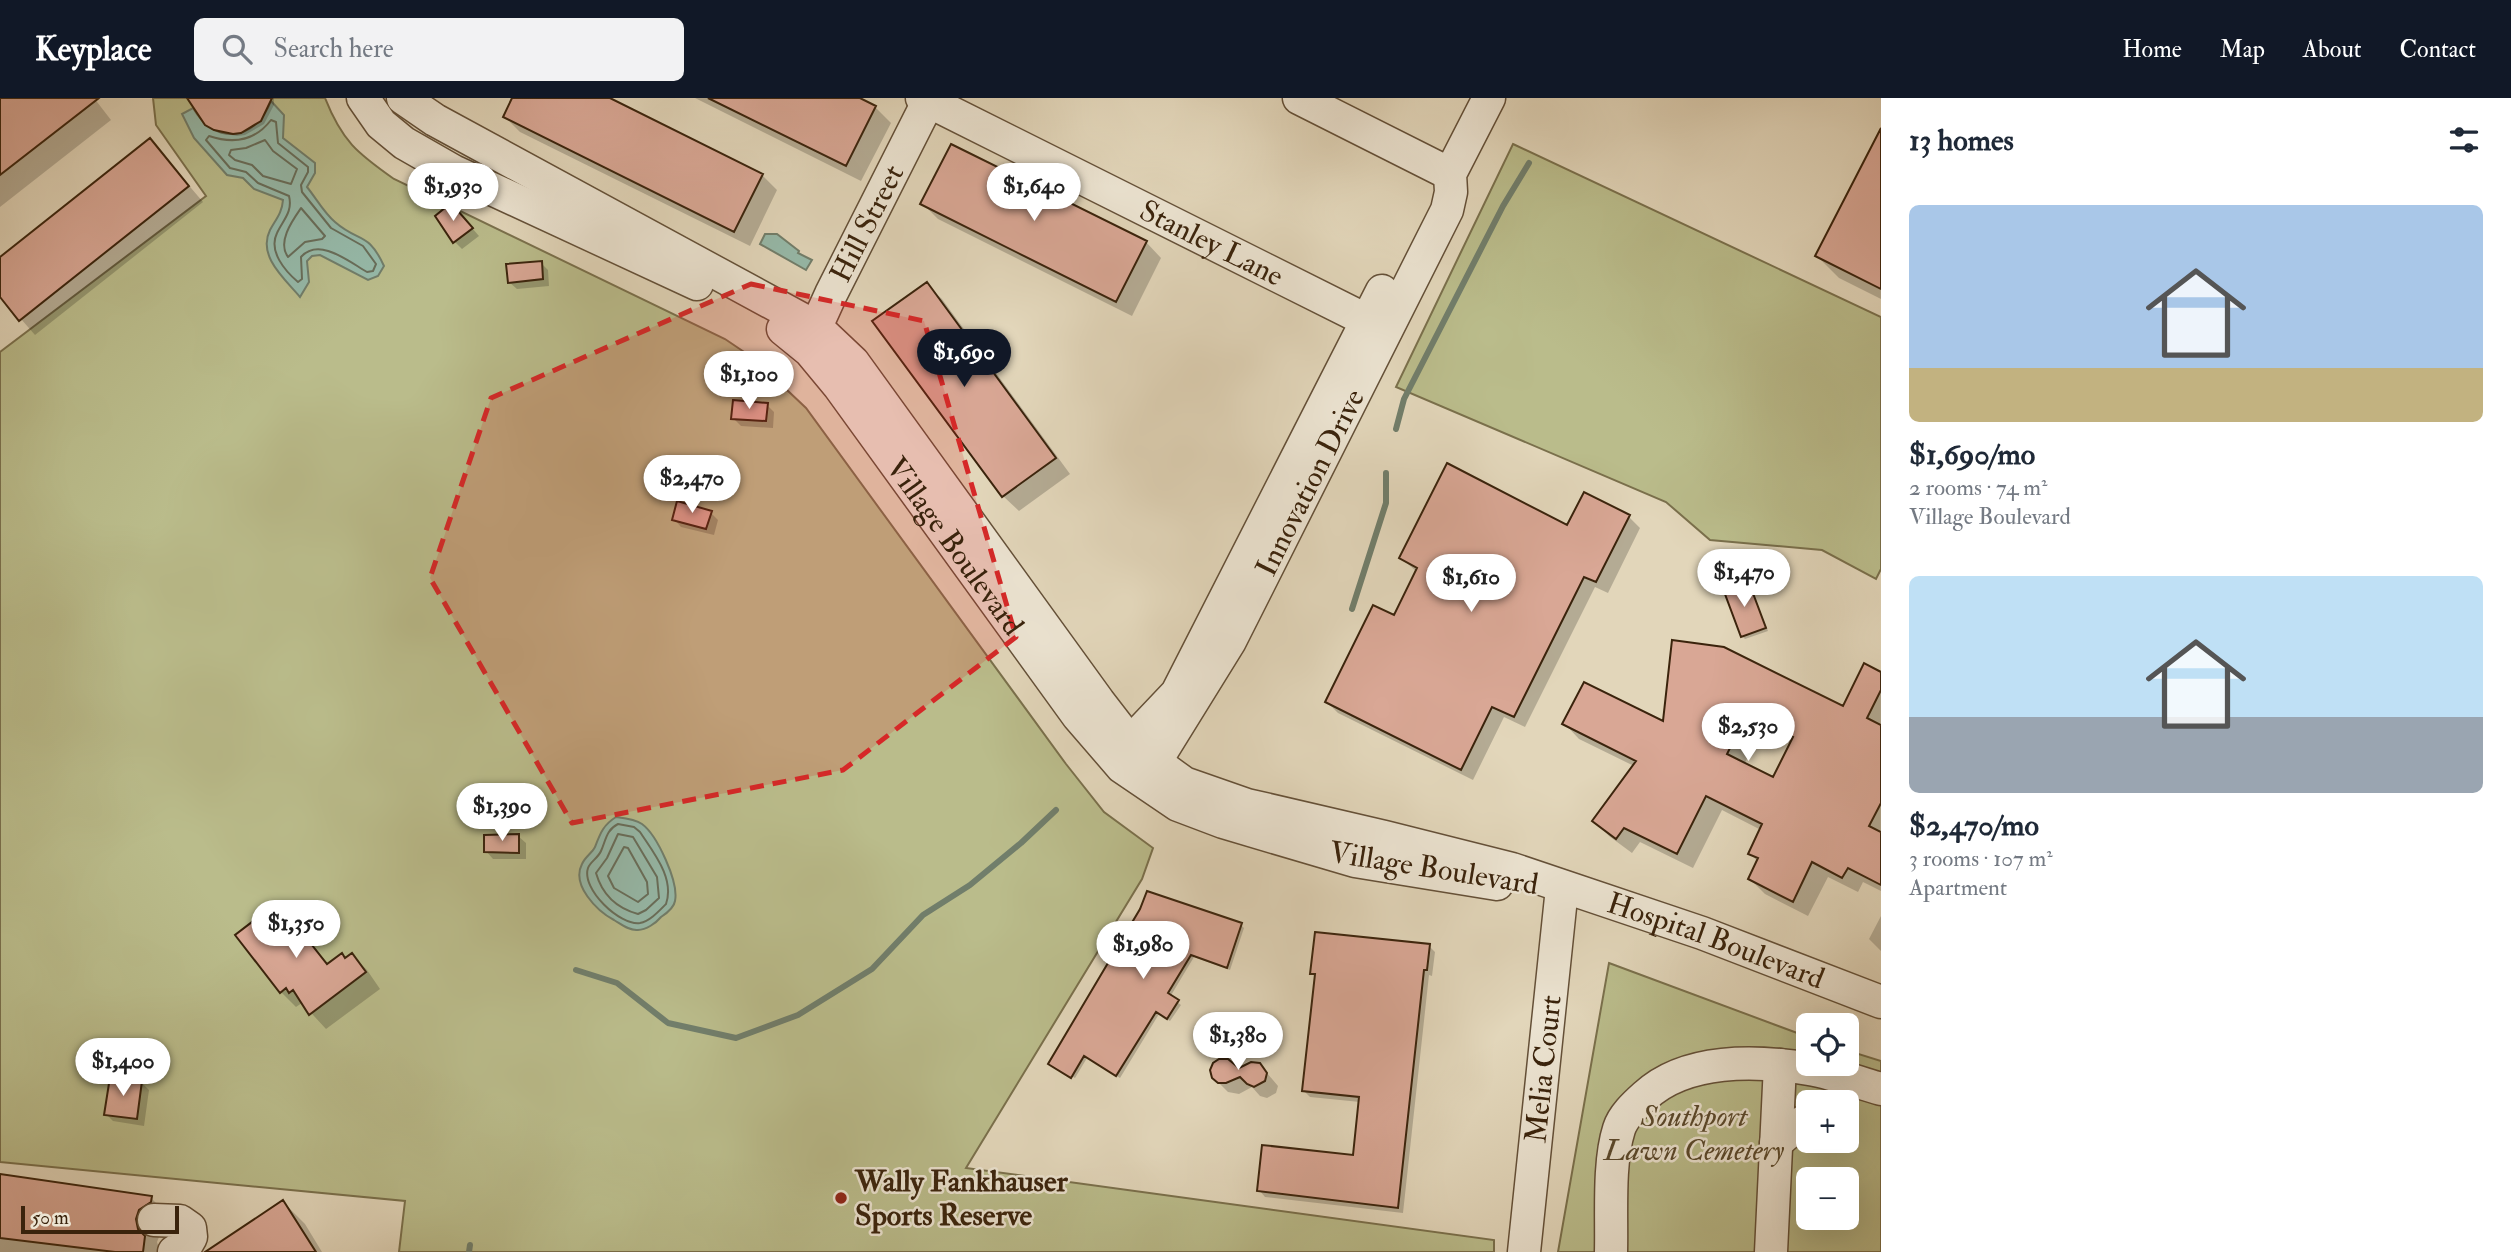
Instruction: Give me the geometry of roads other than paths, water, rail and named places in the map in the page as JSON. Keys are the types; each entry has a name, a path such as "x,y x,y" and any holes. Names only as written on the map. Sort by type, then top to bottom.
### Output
{"street":[{"name":"Village Boulevard","path":"363,98 381,124 404,143 453,172 813,339"},
{"name":"Village Boulevard","path":"403,98 435,120 853,362 1091,691 1138,764 1247,805 1499,866 1562,888"},
{"path":"1299,98 1450,174"},
{"name":"Innovation Drive","path":"1138,764 1230,641 1377,326 1447,210 1451,192 1450,174 1489,98"},
{"name":"Hill Street","path":"813,339 927,99"},
{"name":"Stanley Lane","path":"927,99 1377,326"},
{"name":"Hospital Boulevard","path":"1562,888 1702,933 1877,1002"},
{"name":"Melia Court","path":"1524,1252 1562,888"},
{"path":"1611,1252 1614,1157 1619,1127 1632,1108 1656,1086 1682,1073 1725,1064 1780,1065 1810,1069 1880,1088"},
{"path":"1771,1252 1780,1065"},
{"path":"1859,1096 1880,1088"},
{"path":"1776,1143 1796,1126"},
{"path":"154,1220 180,1221 190,1228 191,1237 187,1244 174,1252"}],"water":[{"path":"271,101 284,115 283,138 315,163 315,173 307,187 331,218 373,247 384,266 378,276 368,280 320,255 312,256 307,261 309,282 300,297 280,275 267,249 270,230 283,200 254,189 243,178 227,175 194,138 182,114 193,108 212,129 235,134 256,124"},
{"path":"765,234 777,234 799,251 798,253 812,260 806,270 760,244"},
{"path":"616,817 636,821 648,830 666,860 674,883 673,906 654,924 641,930 628,928 607,916 588,896 580,880 583,862 594,849 605,827"}],"waterway":[{"path":"1396,429 1404,399 1503,206 1529,163"},
{"path":"1352,609 1386,503 1386,473"},
{"path":"576,970 617,983 668,1023 736,1038 798,1015 872,969 923,915 970,885 1056,810"},
{"path":"469,1252 470,1245"}],"place":[{"name":"Wally Fankhauser Sports Reserve","path":"841,1198"}],"park label":[{"name":"Southport Lawn Cemetery","path":"1694,1133"}]}
